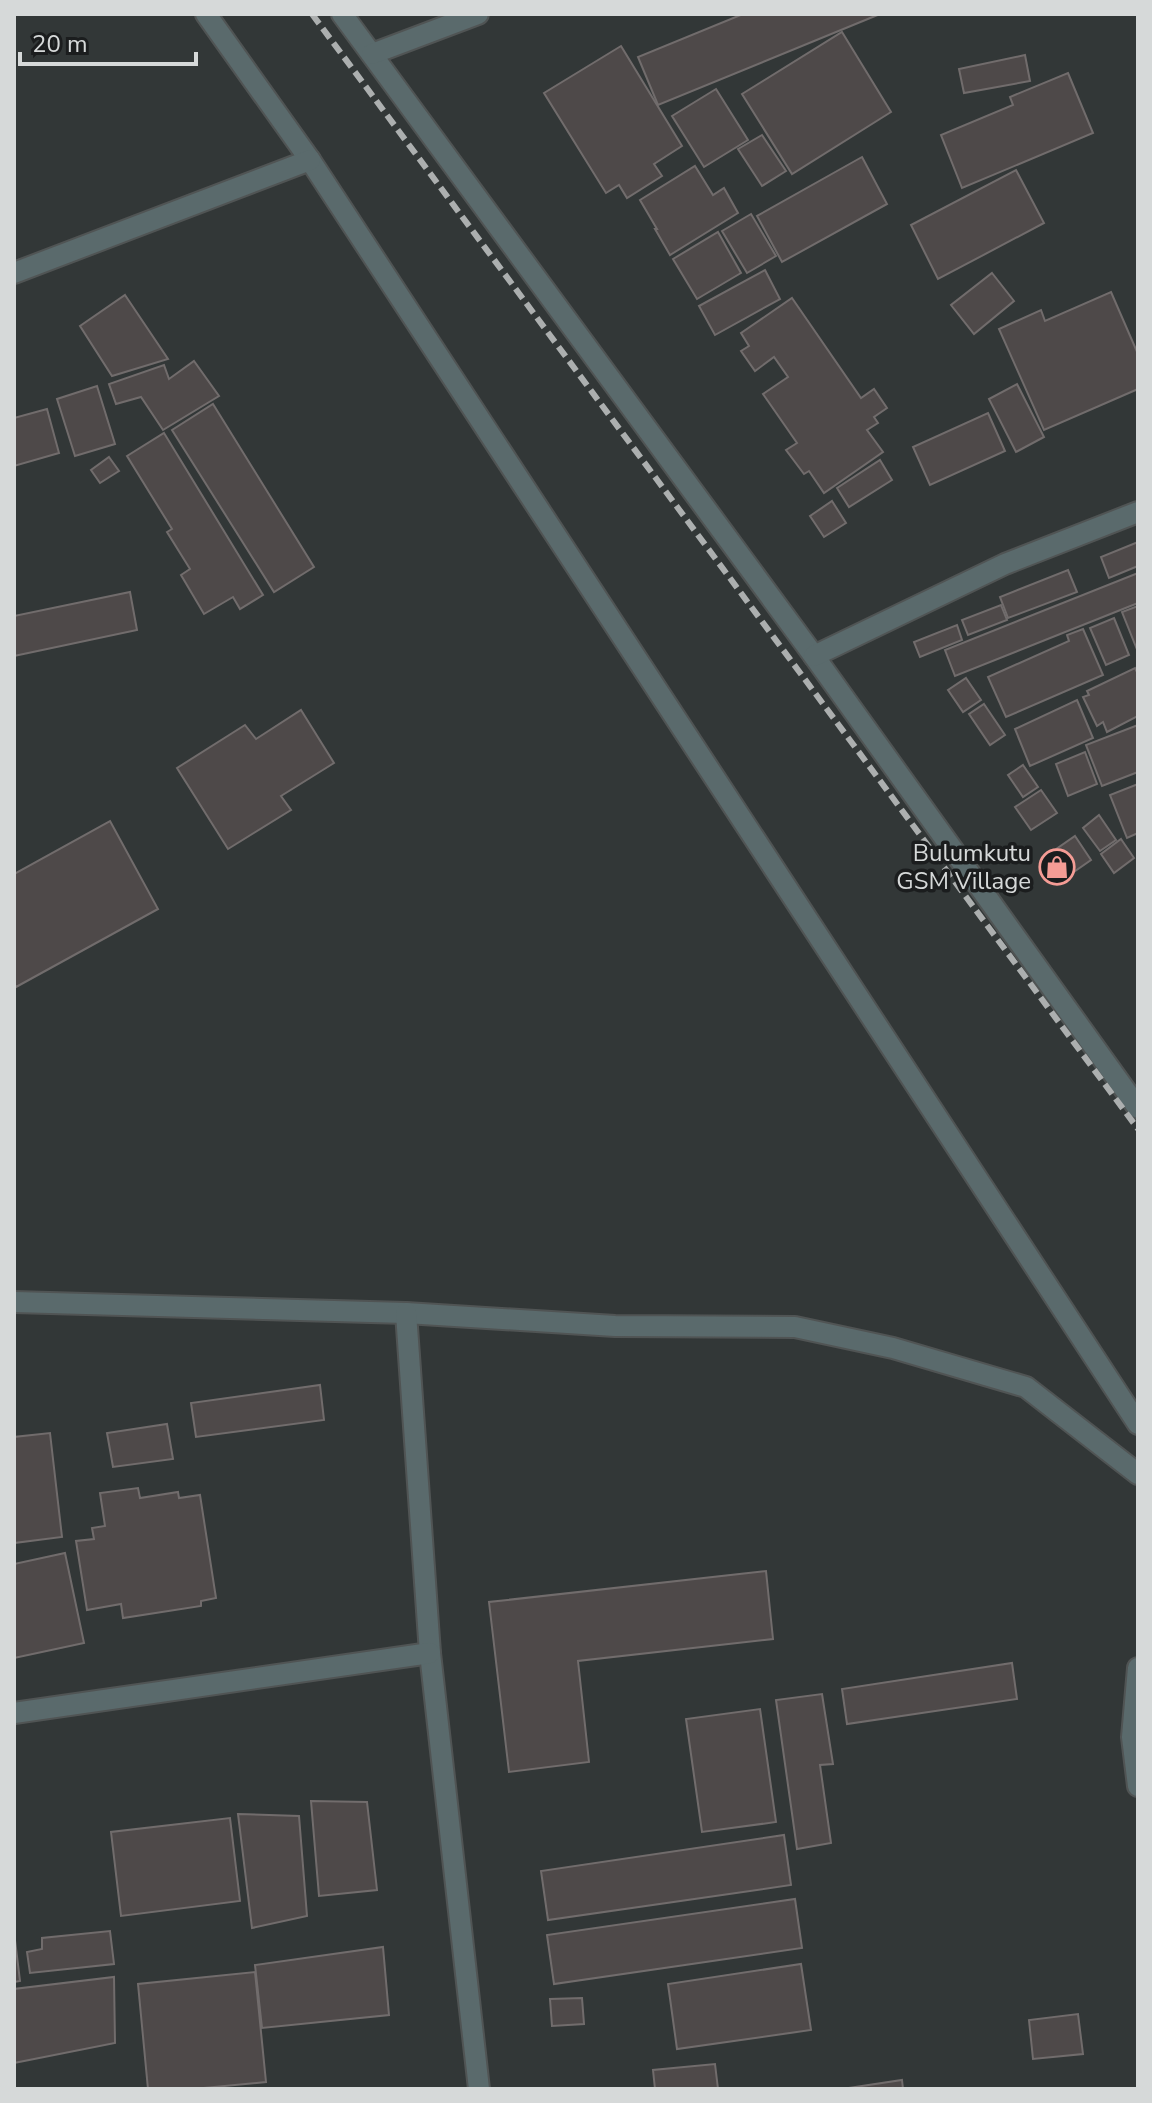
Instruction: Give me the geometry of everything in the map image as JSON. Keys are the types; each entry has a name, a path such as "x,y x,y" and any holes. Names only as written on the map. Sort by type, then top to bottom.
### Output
{"street":[{"path":"206,14 310,160 1138,1424"},
{"path":"342,14 814,656 1138,1108"},
{"path":"372,54 478,14"},
{"path":"14,273 310,160"},
{"path":"814,656 1005,564 1138,512"},
{"path":"14,1302 406,1313 615,1326 795,1327 893,1348 1026,1387 1138,1474"},
{"path":"406,1313 430,1653 479,2089"},
{"path":"14,1713 430,1653"},
{"path":"1138,1668 1132,1737 1138,1786"}],"building":[{"path":"743,14 880,14 658,105 638,57"},
{"path":"842,32 891,112 792,174 742,94"},
{"path":"621,46 682,146 654,164 662,176 627,198 619,185 606,193 544,93"},
{"path":"1025,55 1030,81 964,93 959,69"},
{"path":"1068,73 1093,133 962,188 941,135 1013,105 1010,97"},
{"path":"716,89 748,140 704,167 672,116"},
{"path":"762,135 786,171 762,186 738,149"},
{"path":"862,157 887,204 782,262 757,216"},
{"path":"695,166 713,195 724,188 738,213 670,255 640,200"},
{"path":"1016,170 1044,223 938,279 911,225"},
{"path":"751,214 776,256 747,273 722,231"},
{"path":"718,232 741,273 697,299 673,259"},
{"path":"765,270 780,299 715,335 699,306"},
{"path":"992,273 1014,301 974,334 951,305"},
{"path":"1111,292 1138,354 1138,389 1044,430 999,329 1041,310 1045,321"},
{"path":"125,295 168,359 112,376 80,326"},
{"path":"792,298 861,398 874,389 887,408 874,417 878,423 867,430 883,452 824,493 809,471 804,474 786,450 797,443 763,394 788,377 774,357 755,371 741,351 749,346 741,333"},
{"path":"194,361 219,396 163,430 141,397 116,404 109,384 164,365 169,379"},
{"path":"1017,384 1044,437 1016,452 989,399"},
{"path":"97,386 115,444 75,456 57,399"},
{"path":"213,404 314,567 274,592 172,430"},
{"path":"47,409 59,453 14,466 14,418"},
{"path":"988,413 1005,451 930,485 913,447"},
{"path":"164,433 263,595 240,609 233,597 204,614 181,575 190,569 167,532 172,529 127,456"},
{"path":"109,457 119,471 100,483 91,470"},
{"path":"880,460 892,480 849,507 837,488"},
{"path":"832,501 846,523 824,537 810,516"},
{"path":"1138,542 1138,566 1109,578 1101,557"},
{"path":"1068,570 1077,592 1008,618 1000,597"},
{"path":"1138,573 1138,603 955,676 945,650"},
{"path":"130,592 137,630 14,656 14,616"},
{"path":"1001,605 1007,620 968,635 962,620"},
{"path":"1138,606 1138,652 1122,612"},
{"path":"1114,618 1129,655 1106,665 1090,628"},
{"path":"957,625 962,640 920,657 914,642"},
{"path":"1083,629 1103,675 1006,717 988,677 1069,641 1067,635"},
{"path":"1135,668 1138,674 1138,716 1107,732 1103,722 1097,726 1083,697 1089,695 1087,691"},
{"path":"966,678 981,700 963,712 948,690"},
{"path":"1077,700 1093,738 1030,766 1015,729"},
{"path":"984,704 1005,735 990,745 969,714"},
{"path":"301,710 334,763 281,796 291,810 228,849 177,768 245,725 256,739"},
{"path":"1138,725 1138,772 1102,786 1086,745"},
{"path":"1085,752 1097,784 1068,796 1056,764"},
{"path":"1023,765 1038,787 1023,797 1008,775"},
{"path":"1138,784 1138,833 1127,838 1110,795"},
{"path":"1041,790 1057,813 1031,830 1015,807"},
{"path":"1099,815 1116,840 1100,851 1083,828"},
{"path":"110,821 158,909 16,987 14,874"},
{"path":"1075,836 1091,860 1065,878 1049,854"},
{"path":"1121,839 1134,858 1114,873 1101,854"},
{"path":"320,1385 324,1420 196,1437 191,1403"},
{"path":"167,1424 173,1459 113,1467 107,1433"},
{"path":"50,1433 62,1537 14,1543 14,1437"},
{"path":"138,1488 140,1498 178,1492 179,1498 200,1495 216,1598 201,1601 201,1606 123,1618 121,1604 87,1610 76,1541 94,1539 92,1528 105,1526 100,1493"},
{"path":"65,1553 84,1643 14,1658 14,1564"},
{"path":"766,1571 773,1639 578,1661 589,1762 509,1772 489,1602"},
{"path":"1012,1663 1017,1699 847,1724 842,1689"},
{"path":"822,1694 833,1764 820,1765 831,1843 797,1849 776,1700"},
{"path":"760,1709 776,1822 702,1832 686,1719"},
{"path":"311,1801 367,1802 377,1890 319,1896"},
{"path":"238,1814 299,1816 307,1916 252,1928"},
{"path":"230,1818 240,1901 121,1916 111,1832"},
{"path":"784,1835 791,1885 548,1920 541,1871"},
{"path":"795,1899 802,1948 554,1984 547,1935"},
{"path":"110,1931 114,1964 30,1973 27,1952 42,1949 42,1938"},
{"path":"14,1941 20,1981 14,1982"},
{"path":"383,1947 389,2015 262,2028 255,1965"},
{"path":"801,1964 811,2030 677,2049 668,1984"},
{"path":"255,1972 266,2082 193,2089 148,2089 138,1984"},
{"path":"114,1977 115,2043 14,2063 14,1989"},
{"path":"582,1998 584,2024 552,2026 550,1999"},
{"path":"1078,2014 1083,2054 1033,2059 1029,2020"},
{"path":"715,2064 718,2089 655,2089 653,2070"},
{"path":"902,2080 903,2089 842,2089"}],"railway":[{"path":"312,14 1138,1129"}],"place":[{"name":"Bulumkutu GSM Village","path":"1057,867"}]}
